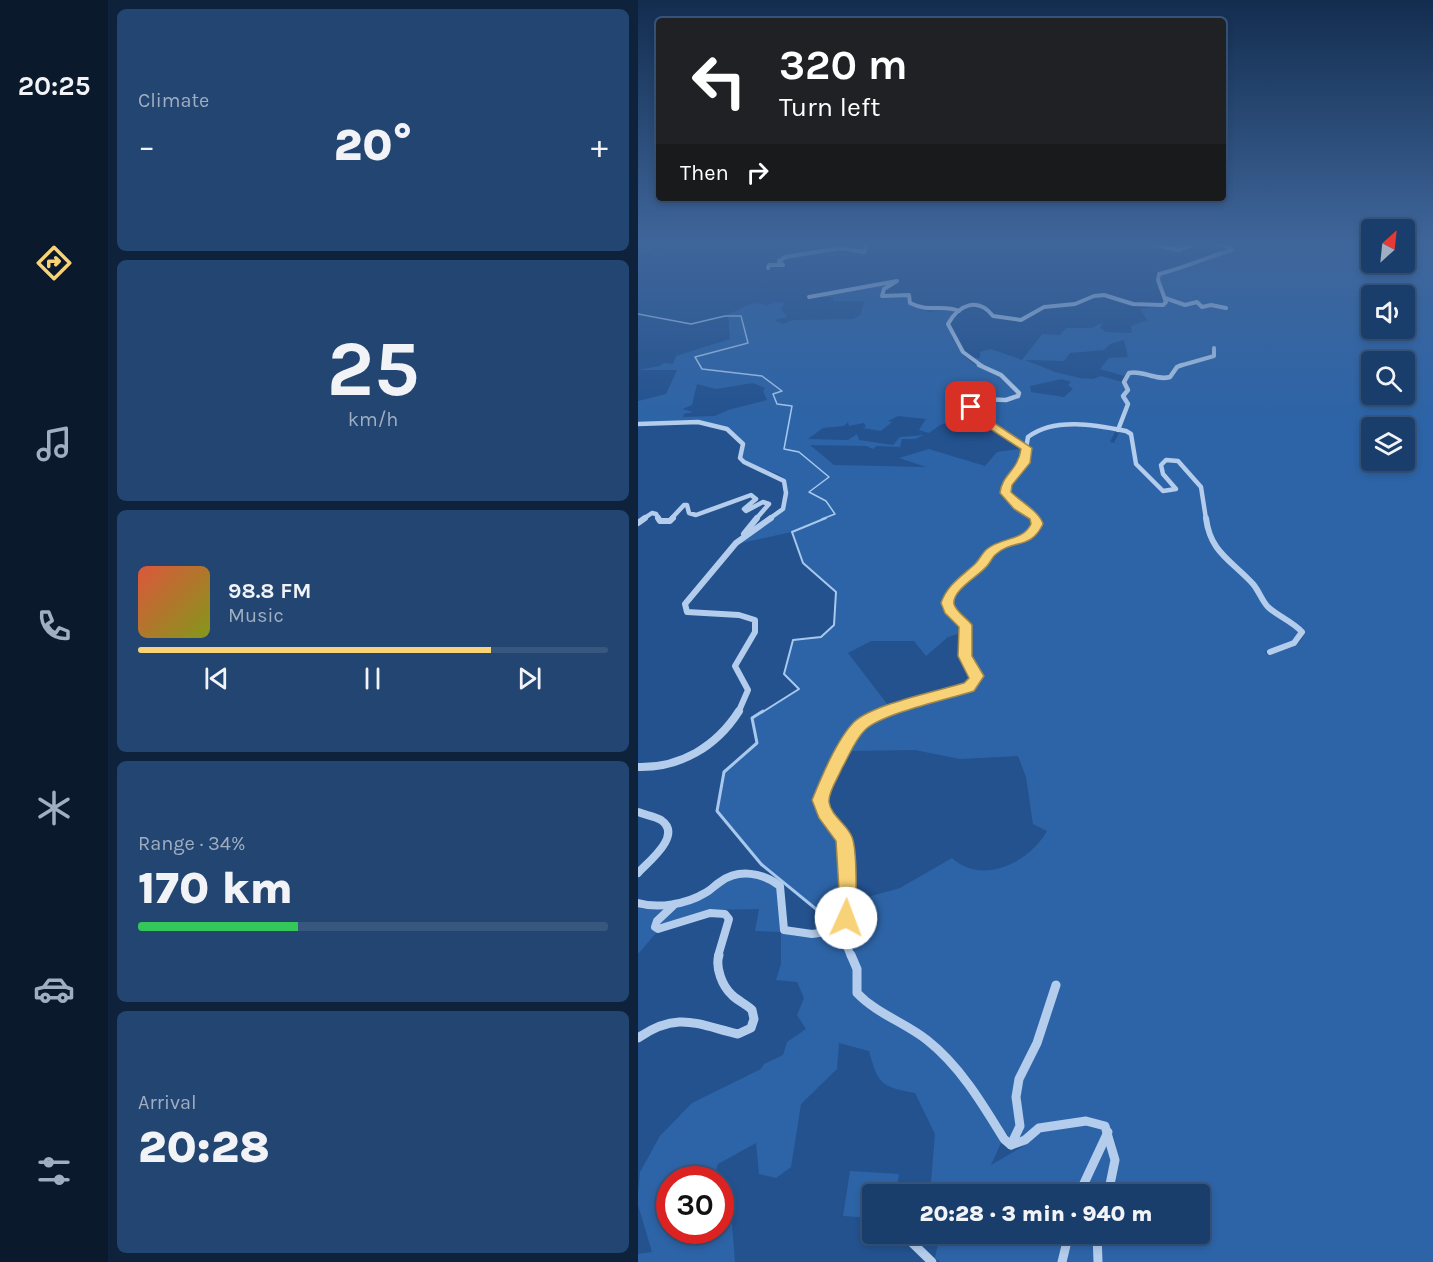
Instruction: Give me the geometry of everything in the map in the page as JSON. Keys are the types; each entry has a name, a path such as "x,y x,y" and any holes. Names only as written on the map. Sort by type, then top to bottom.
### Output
{"street":[{"path":"910,303 926,310 936,311 950,307 959,310 979,304 999,318 1021,320 1044,307 1078,303"},
{"path":"1130,303 1149,305 1165,303"},
{"path":"1198,303 1202,307 1211,305 1226,308"},
{"path":"959,310 948,324 963,352 969,359 1002,374 1010,380 1019,393 1010,400 1002,401 988,397 977,399 972,404 971,411 1026,448"},
{"path":"1118,430 1128,404 1123,396 1128,390 1124,382 1129,373 1139,372 1156,379 1170,377 1174,370 1186,363 1214,356 1214,348"},
{"path":"638,424 698,422 727,429 743,444 740,458 743,463 777,474 784,481 786,493 783,508 736,543"},
{"path":"638,903 644,906 675,904 704,894 722,879 752,873 768,876 780,886 784,930 800,935 815,936 840,930 846,918 847,899 844,839 824,813 820,800 826,785 851,736 861,725 878,715 969,687 974,681 977,676 965,656 965,625 950,610 947,603 951,592 982,565 991,552 1007,543 1027,538 1035,529 1036,517 1018,506 1005,493 1007,484 1025,463 1025,442 1028,437 1050,426 1118,430 1131,434 1136,465 1163,491 1176,489 1163,474 1160,465 1166,460 1178,461 1201,488 1208,535 1214,545 1254,586 1268,607 1295,624 1302,632 1296,643 1270,652"},
{"path":"638,523 652,513 656,514 660,521 670,521 684,505 687,505 689,513 696,515 751,495 756,497 756,500 744,509 746,511 767,502 769,504 687,601 684,608 687,612 699,615 736,613 755,620 757,626 755,633 736,660 735,666 736,671 747,684 747,698 734,721 687,757 668,766 638,767"},
{"path":"638,812 662,821 669,832 668,840 662,848 638,873"},
{"path":"638,1038 662,1022 678,1019 738,1034 747,1031 754,1024 755,1015 751,1008 730,993 716,963 730,919 725,914 710,913 658,929 655,927 656,921 675,904"},
{"path":"840,930 857,969 857,993 863,1001 885,1017 926,1039 967,1080 1004,1139 1011,1145"},
{"path":"1011,1145 1020,1126 1016,1097 1019,1080 1037,1043 1056,985"},
{"path":"1011,1145 1025,1140 1039,1128 1086,1121 1105,1126 1115,1160 1110,1184"},
{"path":"1084,1184 1108,1132"},
{"path":"911,1244 932,1262"},
{"path":"1062,1262 1066,1244"},
{"path":"1097,1244 1098,1262"}],"shaded area":[{"path":"757,303 766,306 772,303 783,303 781,308 787,317 774,320 783,324 793,320 853,319 860,315 864,303 908,303 929,312 950,307 956,309 946,324 962,353 972,362 1002,376 1014,387 1017,396 1001,401 1020,397 1021,393 1005,376 970,358 980,358 980,352 991,349 1022,360 1042,334 1060,335 1066,328 1092,328 1103,322 1100,328 1106,332 1132,333 1131,326 1147,320 1140,309 1167,303 1361,303 1361,339 1415,339 1415,303 1433,303 1433,1262 1102,1262 1101,1244 1210,1244 1210,1184 1114,1184 1117,1158 1112,1132 1107,1123 1086,1117 1038,1125 1019,1139 1024,1126 1020,1097 1023,1081 1040,1044 1057,993 1050,991 1034,1041 1016,1078 1012,1097 1016,1125 1010,1139 970,1078 928,1036 887,1014 860,991 860,968 843,930 849,918 850,902 900,888 952,858 964,866 977,870 1004,867 1029,852 1047,831 1033,824 1026,777 1018,756 960,759 915,750 847,751 862,726 874,718 971,689 979,676 968,656 968,625 952,609 950,602 953,593 983,566 993,552 1034,535 1040,524 1038,517 1019,506 1007,493 1009,486 1027,459 1027,442 1033,434 1054,426 1063,426 1050,425 1026,436 1024,445 973,411 975,403 985,397 977,399 972,405 971,411 975,415 940,425 929,433 919,430 926,419 898,416 888,421 892,422 881,431 862,428 866,427 864,423 849,426 848,422 844,426 823,428 808,439 848,440 857,434 859,440 893,445 900,437 924,435 915,439 902,439 900,447 877,446 873,449 866,446 810,445 834,465 926,467 899,458 929,449 985,466 997,452 1024,448 1020,463 1007,481 1003,493 1017,507 1034,518 1035,524 1031,533 1026,537 1006,542 989,551 980,564 949,591 945,603 965,632 948,637 926,656 914,641 871,641 848,653 891,709 869,716 858,724 834,761 819,794 819,807 836,830 842,843 844,904 838,927 761,864 717,811 724,772 757,743 752,718 798,689 784,674 793,640 821,637 834,625 835,592 803,563 792,532 737,544 785,509 788,493 786,480 778,474 745,462 742,457 745,444 734,437 728,428 698,421 638,423 638,401 666,394 677,370 638,370 660,366 664,363 673,364 676,356 730,339 728,314","holes":["1124,340 1128,357 1109,358 1100,369 1124,376 1130,372 1135,371 1163,377 1169,376 1178,366 1213,356 1213,347 1216,347 1216,357 1178,368 1172,378 1161,379 1130,373 1126,382 1130,390 1125,396 1130,404 1121,429 1133,434 1138,464 1164,490 1174,488 1161,474 1159,464 1165,459 1180,460 1203,487 1210,535 1257,585 1270,606 1297,623 1304,632 1300,642 1296,645 1268,655 1265,652 1294,642 1300,632 1293,624 1266,607 1252,586 1212,545 1206,534 1199,488 1177,461 1167,461 1163,465 1165,474 1178,489 1174,492 1162,492 1134,465 1129,435 1120,431 1114,443 1110,442 1116,430 1098,428 1117,429 1126,404 1121,396 1126,389 1122,382 1101,376 1093,379 1080,378 1055,372 1025,360 1064,361 1070,353 1104,350 1110,344","1062,379 1071,382 1068,385 1073,389 1064,397 1031,392 1030,386","753,383 765,388 763,391 767,400 728,410 715,416 683,417 684,414 693,412 682,409 692,405 697,384 716,389"]},
{"path":"751,876 766,879 777,887 781,932 755,931 759,909 710,910 658,925 701,893 725,882"},
{"path":"638,907 643,909 668,907 654,920 652,929 657,932 638,954"},
{"path":"781,932 809,937 837,933 853,970 853,994 868,1009 913,1035 935,1051 976,1101 1001,1143 991,1165 1027,1144 1041,1132 1086,1125 1104,1132 1080,1184 931,1184 935,1134 915,1093 895,1089 883,1082 875,1071 869,1051 839,1043 837,1069 801,1104 791,1167 776,1178 759,1174 756,1143 717,1166 656,1166 656,1244 734,1244 735,1262 638,1262 638,1254 652,1252 638,1205 640,1172 660,1136 692,1103 761,1069 764,1064 783,1055 787,1042 806,1029 797,1015 804,998 797,982 776,980 781,964"},
{"path":"1107,1144 1111,1160 1105,1184 1089,1184"},
{"path":"850,1171 899,1174 898,1184 862,1184 862,1217 843,1216"},
{"path":"938,1244 1062,1244 1058,1262 940,1262 935,1258"},
{"path":"1071,1244 1093,1244 1094,1262 1066,1262"}],"waterway":[{"path":"638,314 691,324 725,316 741,316 748,343 695,357 702,369 762,376 782,391 773,394 777,404 792,406 784,449 799,452 829,477 809,492 826,501 835,514 822,519"},
{"path":"761,713 799,689 784,674 793,640 821,637 834,625 836,592 803,563 792,532 826,518"},
{"path":"763,711 752,718 757,743 724,772 717,811 761,864 838,927"}],"route":[{"path":"846,918 844,839 824,813 820,800 826,785 851,736 872,717 969,687 974,681 977,676 965,656 967,632 965,625 950,610 947,603 951,592 982,565 991,552 1007,543 1027,538 1037,524 1036,517 1018,506 1005,493 1007,484 1025,463 1026,448 975,415 971,407"}]}
